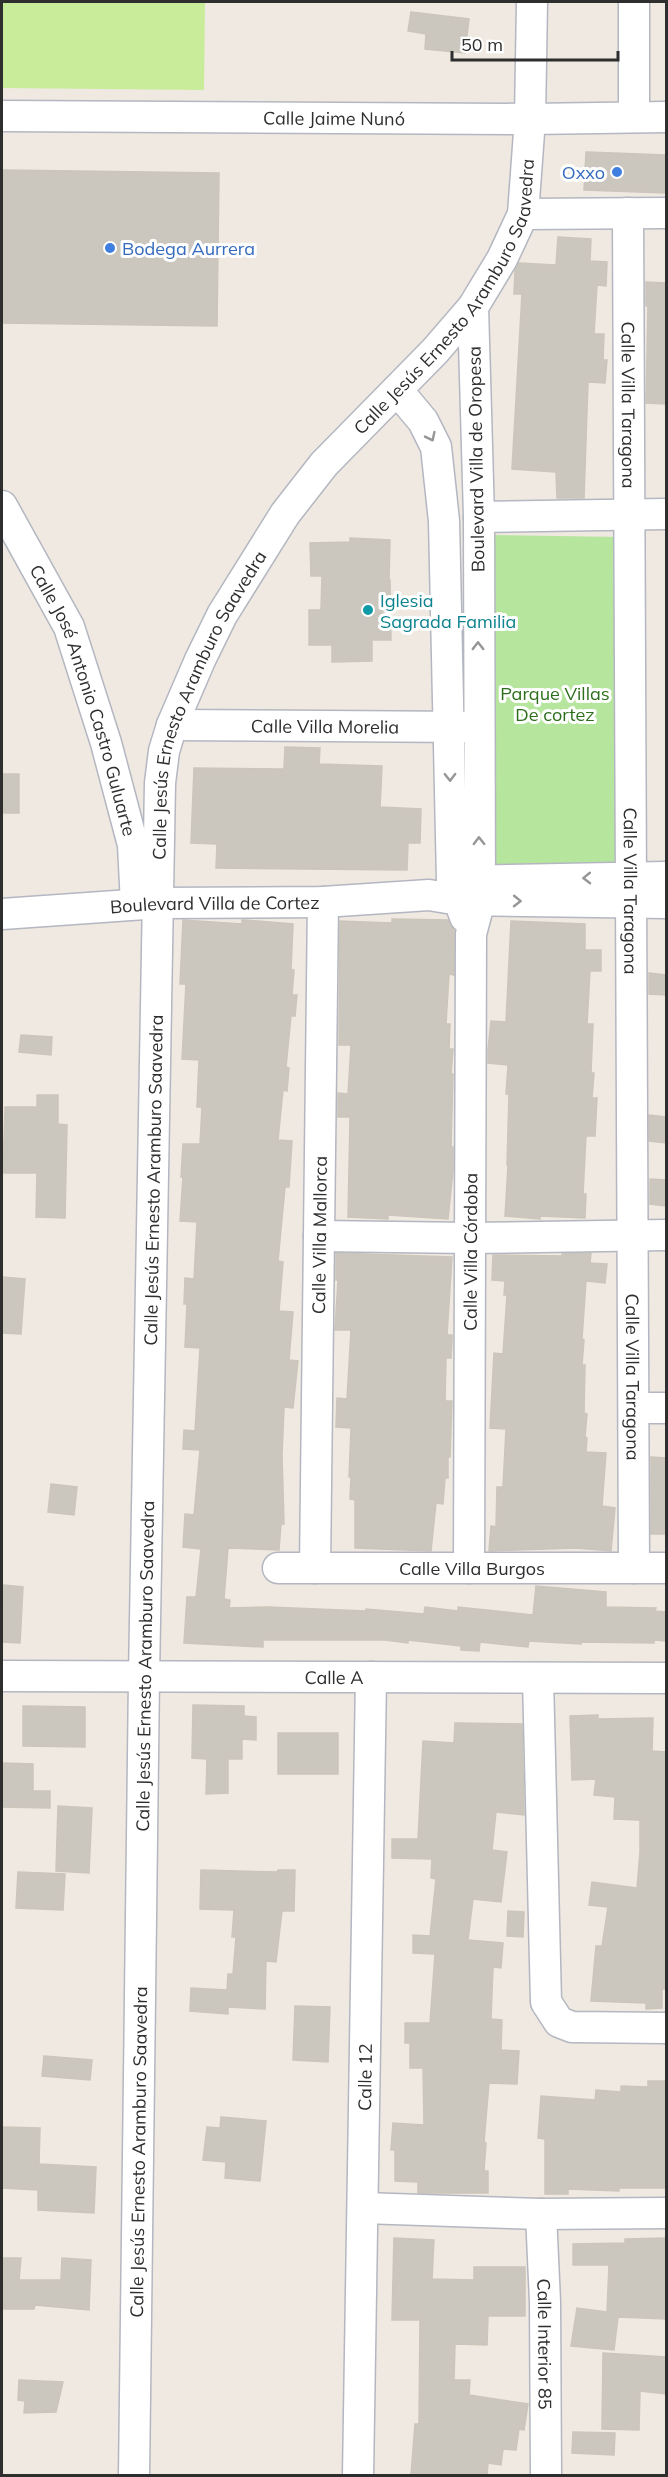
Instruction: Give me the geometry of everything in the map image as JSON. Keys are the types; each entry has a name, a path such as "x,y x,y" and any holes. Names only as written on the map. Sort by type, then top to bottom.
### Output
{"street":[{"name":"Calle Jesús Ernesto Aramburo Saavedra","path":"134,2475 144,1677 147,904 165,751 180,703 222,615 285,514 324,465 473,307 502,259 523,214 530,119 532,2"},
{"path":"634,2 634,117"},
{"name":"Calle Jaime Nunó","path":"2,116 530,119 666,117"},
{"name":"Calle Villa Taragona","path":"628,213 634,1568"},
{"path":"523,214 666,213"},
{"name":"Boulevard Villa de Oropesa","path":"460,891 464,727 479,517 473,307"},
{"name":"Boulevard Villa de Oropesa","path":"397,390 423,421 436,447 464,727"},
{"name":"Calle José Antonio Castro Guluarte","path":"2,506 69,627 106,743 147,904"},
{"path":"479,517 666,514"},
{"name":"Calle Villa Morelia","path":"172,725 464,727"},
{"name":"Boulevard Villa de Cortez","path":"631,890 666,876"},
{"name":"Boulevard Villa de Cortez","path":"2,914 147,904 323,902 460,891 631,890 666,903"},
{"name":"Calle Villa Córdoba","path":"460,891 471,934 469,1568"},
{"name":"Calle Villa Mallorca","path":"315,1568 323,902"},
{"path":"319,1236 470,1238 666,1235"},
{"path":"634,1408 666,1408"},
{"name":"Calle Villa Burgos","path":"278,1568 666,1568"},
{"name":"Calle A","path":"2,1676 666,1678"},
{"name":"Calle 12","path":"358,2475 371,1677"},
{"path":"538,1678 546,2002 558,2022 572,2027 666,2028"},
{"path":"363,2208 541,2214 666,2213"},
{"name":"Calle Interior 85","path":"541,2214 546,2475"}],"green space":[{"path":"2,2 205,2 204,90 2,88"},
{"name":"Parque Villas De cortez","path":"494,535 621,537 616,871 490,870"}],"building":[{"path":"411,12 469,19 465,53 425,49 426,34 408,31"},
{"name":"Oxxo","path":"586,152 666,155 666,193 584,190"},
{"name":"Bodega Aurrera","path":"2,170 219,173 217,326 2,323"},
{"path":"558,237 591,239 590,261 607,262 606,286 597,285 594,334 604,334 603,360 607,360 605,383 588,382 584,498 557,498 556,472 512,469 522,294 514,294 515,271 519,263 556,265"},
{"path":"646,282 666,283 666,404 646,403 648,306 646,306"},
{"path":"350,538 390,540 391,640 372,640 372,661 332,662 332,645 309,645 309,610 321,610 322,576 311,576 310,543 350,542"},
{"path":"285,747 320,748 319,764 382,766 380,807 421,809 420,843 408,843 407,870 216,868 217,844 191,843 194,768 284,769"},
{"path":"2,774 19,774 19,813 2,813"},
{"path":"392,919 448,920 454,930 454,975 449,974 446,1024 450,1024 449,1049 453,1049 451,1147 453,1147 453,1171 448,1219 388,1215 388,1219 348,1217 350,1117 338,1117 338,1093 348,1094 351,1045 339,1045 340,921 392,923"},
{"path":"183,920 242,924 242,920 245,920 293,924 292,995 297,995 295,1016 291,1016 286,1067 289,1068 287,1091 283,1090 278,1140 292,1141 289,1187 285,1187 278,1261 283,1262 279,1311 293,1312 289,1360 298,1361 293,1408 284,1407 282,1455 284,1524 281,1524 279,1550 228,1548 224,1599 230,1600 229,1608 268,1607 366,1611 366,1609 424,1614 425,1607 458,1611 458,1607 533,1615 536,1586 606,1592 606,1607 656,1608 655,1611 666,1612 666,1641 654,1640 654,1643 581,1642 581,1644 529,1641 528,1647 480,1642 479,1651 461,1650 461,1646 408,1640 408,1643 385,1640 263,1640 263,1647 184,1643 187,1597 196,1597 201,1549 183,1547 185,1514 194,1515 200,1450 183,1449 184,1430 195,1431 200,1348 185,1347 187,1304 184,1304 185,1278 194,1279 197,1222 180,1221 183,1177 181,1177 183,1144 200,1144 202,1107 197,1107 199,1060 182,1059 186,984 180,984"},
{"path":"511,921 585,924 585,950 601,950 601,971 590,971 587,1024 593,1024 592,1098 597,1098 595,1136 586,1136 583,1194 586,1194 585,1218 540,1216 540,1219 505,1216 508,1165 509,1094 506,1094 508,1065 488,1063 488,1050 491,1021 506,1022"},
{"path":"649,973 666,975 666,995 649,994"},
{"path":"21,1035 52,1037 51,1055 19,1052"},
{"path":"37,1095 58,1095 58,1124 67,1125 65,1218 36,1217 37,1173 3,1173 5,1107 37,1107"},
{"path":"649,1115 666,1117 666,1143 649,1141"},
{"path":"650,1179 666,1180 666,1206 650,1204"},
{"path":"336,1253 452,1257 447,1335 452,1335 452,1340 451,1358 446,1358 445,1401 452,1401 450,1457 448,1457 448,1478 445,1478 443,1504 436,1503 431,1551 355,1548 355,1500 350,1499 351,1477 349,1477 351,1428 336,1427 337,1398 347,1399 351,1330 335,1330 338,1280 336,1280"},
{"path":"591,1253 590,1263 607,1264 605,1283 586,1281 582,1365 585,1365 586,1452 606,1453 602,1506 615,1508 611,1551 576,1548 489,1551 491,1526 496,1527 497,1487 503,1487 506,1429 490,1428 494,1353 503,1354 507,1295 504,1295 505,1281 492,1280 493,1255 562,1256 562,1254"},
{"path":"2,1277 25,1279 21,1334 2,1333"},
{"path":"651,1457 666,1458 666,1534 651,1534"},
{"path":"51,1484 77,1487 74,1515 48,1512"},
{"path":"3,1585 23,1587 20,1643 2,1642"},
{"path":"193,1705 244,1706 244,1716 256,1717 256,1740 242,1739 242,1759 228,1759 228,1793 206,1794 207,1759 192,1758"},
{"path":"23,1706 85,1707 85,1747 23,1746"},
{"path":"598,1715 598,1719 653,1718 652,1751 666,1752 666,1989 662,1989 662,2008 646,2009 646,2003 591,2001 596,1946 602,1946 608,1907 589,1905 592,1882 637,1888 640,1852 640,1820 614,1819 615,1797 594,1795 596,1779 572,1780 570,1716"},
{"path":"455,1723 522,1724 524,1815 496,1812 492,1850 507,1852 501,1902 473,1899 468,1940 503,1943 501,1968 493,1967 491,2019 502,2020 501,2050 519,2051 517,2084 489,2083 484,2142 486,2143 484,2171 488,2171 488,2193 418,2193 418,2182 395,2181 395,2150 391,2150 393,2123 424,2125 423,2068 410,2068 410,2043 405,2043 405,2023 430,2023 435,1954 413,1953 413,1935 430,1936 436,1879 431,1878 432,1859 392,1858 392,1839 418,1839 423,1741 454,1743"},
{"path":"278,1733 338,1733 338,1774 278,1774"},
{"path":"2,1763 33,1764 33,1791 50,1791 50,1808 2,1807"},
{"path":"58,1806 92,1808 89,1873 56,1871"},
{"path":"201,1870 277,1872 278,1870 295,1870 294,1911 282,1911 276,1962 266,1961 265,2009 228,2007 228,2014 190,2011 191,1988 227,1990 228,1974 233,1974 236,1937 232,1937 234,1910 200,1909"},
{"path":"18,1872 65,1874 63,1910 16,1908"},
{"path":"508,1911 524,1912 523,1937 507,1936"},
{"path":"295,2006 330,2007 328,2062 293,2060"},
{"path":"44,2056 92,2060 90,2080 42,2076"},
{"path":"648,2081 666,2081 666,2188 619,2188 619,2191 568,2189 568,2194 545,2194 545,2139 538,2138 541,2096 595,2100 596,2090 621,2092 621,2086 648,2087"},
{"path":"221,2117 266,2121 260,2181 225,2178 226,2162 203,2160 207,2127 220,2128"},
{"path":"2,2127 40,2128 39,2164 96,2167 94,2213 38,2210 38,2190 2,2188"},
{"path":"394,2238 434,2240 432,2279 474,2280 474,2267 525,2267 525,2316 488,2316 487,2345 455,2344 454,2380 470,2380 469,2395 528,2404 524,2430 519,2429 516,2450 503,2449 501,2465 488,2463 487,2475 411,2475 415,2424 419,2424 420,2320 392,2320"},
{"path":"666,2238 666,2319 618,2317 614,2350 571,2346 577,2308 607,2312 609,2265 573,2265 573,2244 625,2243 625,2239"},
{"path":"2,2258 21,2258 19,2280 61,2280 62,2258 91,2260 89,2310 35,2305 34,2309 2,2309"},
{"path":"603,2353 666,2357 666,2394 640,2391 639,2430 602,2429"},
{"path":"19,2380 63,2382 56,2412 24,2413 25,2401 18,2400"},
{"path":"573,2432 615,2433 614,2455 572,2453"}],"place":[{"name":"Oxxo","path":"617,172"},
{"name":"Bodega Aurrera","path":"110,248"},
{"name":"Iglesia Sagrada Familia","path":"368,610"}]}
